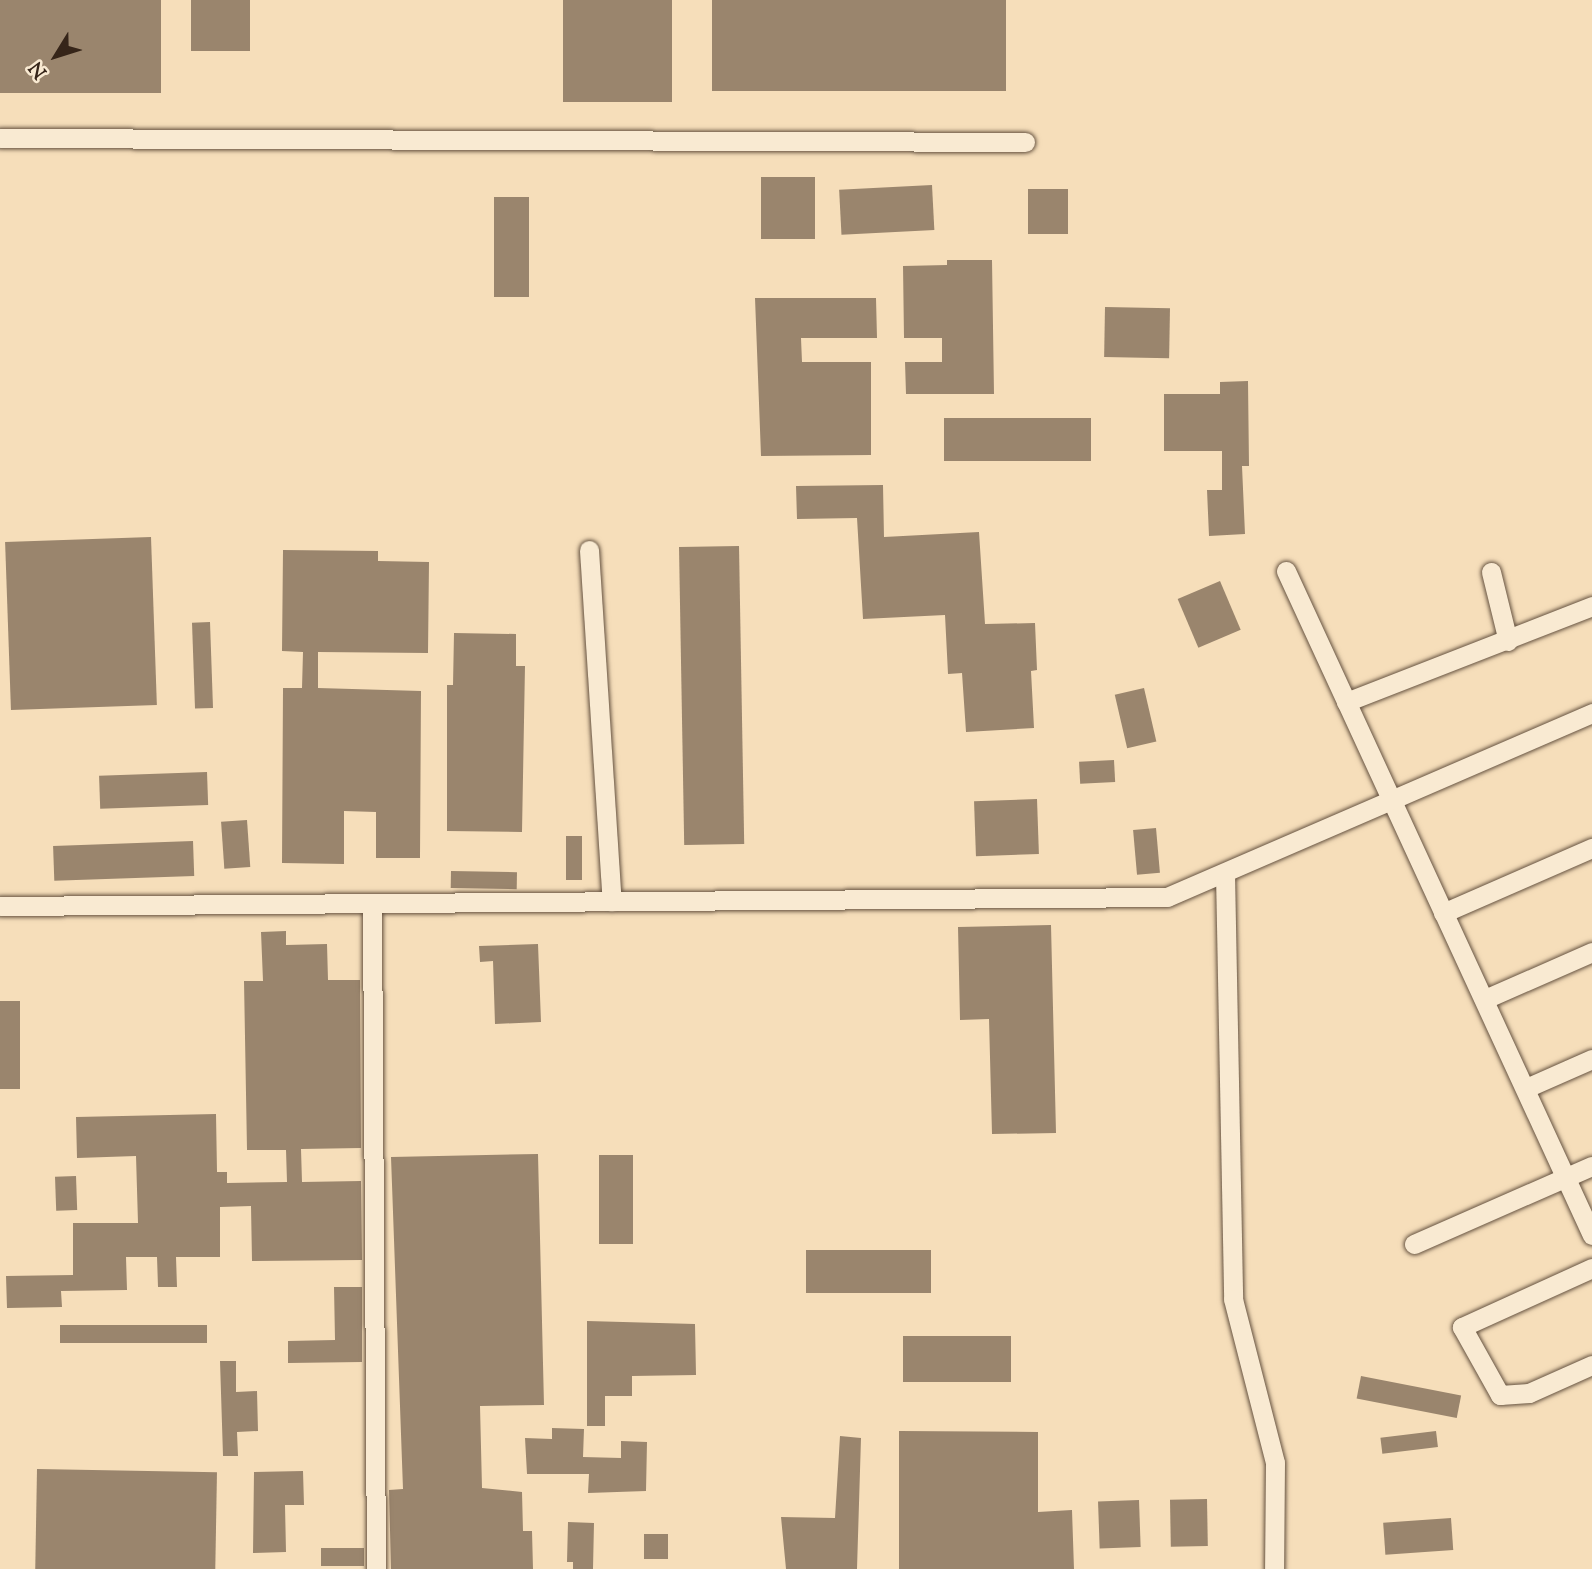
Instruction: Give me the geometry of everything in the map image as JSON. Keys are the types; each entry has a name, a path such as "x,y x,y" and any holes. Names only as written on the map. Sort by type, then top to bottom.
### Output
{"street":[{"path":"0,138 1025,142"},
{"path":"589,550 612,901"},
{"path":"1286,571 1568,1177 1592,1235"},
{"path":"1491,572 1508,641"},
{"path":"1346,702 1592,606"},
{"path":"0,906 1167,897 1592,713"},
{"path":"1443,913 1592,849"},
{"path":"1225,873 1233,1299 1275,1463 1274,1569"},
{"path":"372,904 376,1569"},
{"path":"1485,999 1592,952"},
{"path":"1526,1088 1592,1059"},
{"path":"1414,1244 1592,1166"},
{"path":"1592,1268 1462,1327 1500,1395 1529,1393 1592,1365"}],"building":[{"path":"0,0 161,0 161,93 0,93"},
{"path":"191,0 250,0 250,51 191,51"},
{"path":"563,0 672,0 672,102 563,102"},
{"path":"712,0 1006,0 1006,91 712,91"},
{"path":"761,177 815,177 815,239 761,239"},
{"path":"932,185 934,230 841,235 839,190"},
{"path":"1028,189 1068,189 1068,234 1028,234"},
{"path":"494,197 529,197 529,297 494,297"},
{"path":"947,260 992,260 994,394 906,394 905,362 942,362 942,338 904,338 903,266 947,265"},
{"path":"755,298 876,298 877,338 801,338 802,362 871,362 871,455 761,456"},
{"path":"1105,307 1170,308 1169,358 1104,357"},
{"path":"1248,381 1249,466 1242,466 1245,534 1209,536 1207,490 1222,490 1222,451 1164,451 1164,394 1220,394 1220,382"},
{"path":"944,418 1091,418 1091,461 944,461"},
{"path":"883,485 884,537 979,532 985,624 1035,623 1037,670 1031,671 1034,728 966,732 962,673 948,674 945,615 863,619 857,518 797,519 796,486"},
{"path":"151,537 157,705 11,710 5,542"},
{"path":"739,546 744,844 684,845 679,547"},
{"path":"283,550 378,551 378,561 429,562 428,653 318,652 318,688 421,691 420,858 376,858 376,812 344,811 344,864 282,863 283,688 302,688 303,652 282,651"},
{"path":"1220,581 1241,630 1198,648 1178,599"},
{"path":"210,622 213,708 195,709 192,623"},
{"path":"454,633 516,634 516,666 525,666 522,832 447,831 447,685 453,685"},
{"path":"1144,688 1156,742 1127,748 1115,695"},
{"path":"1114,760 1115,782 1080,784 1079,762"},
{"path":"207,772 208,805 100,809 99,776"},
{"path":"1037,799 1039,854 976,856 974,801"},
{"path":"247,820 250,867 224,869 221,822"},
{"path":"1156,828 1160,873 1137,875 1133,830"},
{"path":"566,836 582,836 582,880 566,880"},
{"path":"193,841 194,876 54,881 53,846"},
{"path":"451,871 517,872 517,889 451,888"},
{"path":"1051,925 1056,1133 992,1134 989,1019 960,1020 958,927"},
{"path":"286,931 286,945 327,944 328,980 360,980 361,1148 301,1149 302,1182 361,1181 362,1260 252,1261 251,1206 220,1207 220,1257 176,1257 177,1287 158,1287 157,1257 126,1257 127,1290 61,1291 62,1307 7,1308 6,1276 73,1275 73,1223 138,1223 136,1156 77,1158 76,1117 216,1114 217,1172 227,1172 227,1183 287,1182 286,1150 247,1150 244,981 263,981 261,932"},
{"path":"538,944 541,1022 495,1024 493,961 480,962 479,946"},
{"path":"0,1001 20,1001 20,1089 0,1089"},
{"path":"538,1154 544,1405 480,1406 482,1488 522,1492 523,1531 532,1531 533,1569 391,1569 389,1490 403,1489 391,1157"},
{"path":"599,1155 633,1155 633,1244 599,1244"},
{"path":"76,1176 77,1210 56,1211 55,1177"},
{"path":"806,1250 931,1250 931,1293 806,1293"},
{"path":"334,1287 362,1287 362,1362 288,1363 288,1341 335,1340"},
{"path":"587,1321 695,1324 696,1375 632,1376 632,1396 605,1396 605,1426 587,1426"},
{"path":"60,1325 207,1325 207,1343 60,1343"},
{"path":"903,1336 1011,1336 1011,1382 903,1382"},
{"path":"220,1361 236,1361 236,1392 257,1391 258,1431 237,1432 238,1456 223,1456"},
{"path":"1361,1376 1461,1395 1457,1418 1357,1399"},
{"path":"552,1428 584,1429 583,1457 621,1458 621,1441 647,1442 646,1491 588,1493 589,1474 527,1474 525,1438 552,1439"},
{"path":"899,1431 1038,1432 1038,1512 1072,1510 1074,1569 899,1569"},
{"path":"1436,1431 1438,1447 1382,1454 1380,1438"},
{"path":"840,1436 861,1438 857,1569 786,1569 781,1517 835,1518"},
{"path":"37,1469 217,1472 215,1569 35,1569"},
{"path":"303,1471 304,1505 285,1505 286,1552 253,1553 254,1472"},
{"path":"1207,1499 1208,1546 1171,1547 1170,1500"},
{"path":"1139,1500 1141,1547 1100,1548 1098,1501"},
{"path":"1451,1518 1453,1550 1385,1555 1383,1523"},
{"path":"568,1522 594,1523 593,1569 573,1569 573,1562 567,1562"},
{"path":"644,1534 668,1534 668,1559 644,1559"},
{"path":"321,1548 364,1548 364,1566 321,1566"}]}
